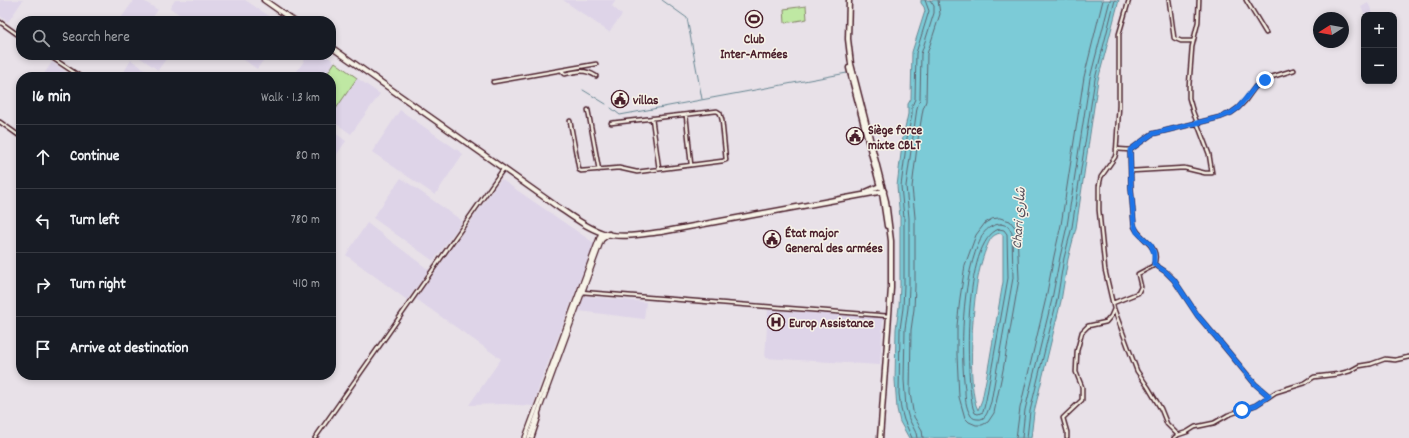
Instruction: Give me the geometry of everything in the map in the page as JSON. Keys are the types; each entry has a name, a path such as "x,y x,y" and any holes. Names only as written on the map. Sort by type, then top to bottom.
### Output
{"main road":[{"path":"264,0 287,16"},
{"path":"848,0 846,47 848,65 878,179 881,185"},
{"path":"848,0 848,39 851,64 882,191 889,248 888,316"},
{"path":"336,50 567,213 603,235 631,235 661,232 864,193 881,185"},
{"path":"871,191 878,179"},
{"path":"871,191 882,191"},
{"path":"871,191 883,199"},
{"path":"879,438 892,271 889,220 882,191"}],"street":[{"path":"1129,0 1119,34 1119,106 1115,157 1101,177 1099,186 1104,260 1114,309 1138,373 1148,387 1167,424 1178,435"},
{"path":"1169,0 1174,38 1181,41 1193,41"},
{"path":"1131,171 1184,168 1205,173 1212,173 1209,154 1191,106 1189,86 1193,41 1198,22 1199,0"},
{"path":"1246,0 1266,33"},
{"path":"0,22 16,33"},
{"path":"56,60 74,72"},
{"path":"493,82 596,64"},
{"path":"561,70 565,74 582,70 596,76"},
{"path":"1116,149 1130,150 1152,134 1221,117 1231,113 1245,101 1255,87 1265,80 1294,70"},
{"path":"588,110 599,170"},
{"path":"570,121 579,170 581,171 619,168 637,172 726,160 722,120 720,112 717,111 612,123"},
{"path":"686,114 691,165"},
{"path":"652,118 659,169"},
{"path":"0,122 16,133"},
{"path":"1130,150 1134,226 1137,232 1151,245 1154,253 1154,264"},
{"path":"315,438 504,168"},
{"path":"525,438 537,412 603,235"},
{"path":"1113,303 1138,293 1141,287 1138,274 1154,264"},
{"path":"1154,264 1166,272 1174,280 1198,316 1255,384 1269,396"},
{"path":"581,292 888,316"},
{"path":"1066,438 1067,432 1063,418 1082,400 1082,387 1076,372 1077,352 1082,332 1088,326 1106,322 1114,309"},
{"path":"1174,438 1199,426 1214,423 1228,415 1256,405 1276,392 1305,383 1314,377 1339,374 1350,371 1359,366 1385,359 1395,360 1409,357"},
{"path":"530,438 537,412"}],"shaded area":[{"path":"0,0 23,0 8,22 0,16"},
{"path":"134,0 142,0 158,10 154,16 123,16"},
{"path":"175,0 245,0 269,16 182,16 170,8"},
{"path":"563,0 616,0 612,6 622,15 609,32"},
{"path":"1368,3 1372,12 1364,12 1361,7"},
{"path":"131,60 148,72 124,72"},
{"path":"143,60 165,60 158,70"},
{"path":"244,60 263,60 257,69"},
{"path":"305,60 332,60 335,62 328,72 296,72"},
{"path":"52,62 65,72 45,72"},
{"path":"357,78 380,94 351,134 336,124 336,109"},
{"path":"400,110 463,154 435,195 372,152"},
{"path":"336,134 346,141 336,156"},
{"path":"401,178 461,220 461,223 435,259 432,260 373,218"},
{"path":"501,179 594,243 541,381 533,406 504,404 469,405 501,359 416,299"},
{"path":"367,223 429,270 407,300 346,255"},
{"path":"584,296 646,302 644,319 579,311"},
{"path":"768,310 883,318 880,365 765,358"}],"green space":[{"path":"806,6 807,19 785,23 784,9"},
{"path":"335,62 357,78 336,109 336,72 328,72"}],"water":[{"name":"Chari شاري","path":"921,0 1119,0 1098,80 1076,228 1068,259 1061,301 1034,412 1031,438 909,438 900,422 897,409 895,380 896,329 900,285 900,218 897,186 903,137 908,114 908,104 911,99 912,52 925,11","holes":["1000,233 1003,235 1003,282 987,375 982,400 978,410 974,399 972,382 973,319 977,281 983,257 990,240 997,234"]},
{"name":"Club Inter-Armées","path":"759,15 761,22 749,23 748,17"}],"waterway":[{"path":"662,0 687,18 702,99"},
{"path":"611,108 620,115 847,73"},
{"path":"583,90 606,104"}],"place":[{"name":"Club Inter-Armées","path":"754,19"},
{"name":"villas","path":"620,99"},
{"name":"Siège force mixte CBLT","path":"855,136"},
{"name":"État major General des armées","path":"772,239"},
{"name":"Europ Assistance","path":"776,322"}],"route":[{"path":"1242,410 1256,405 1269,396 1255,384 1198,316 1174,280 1166,272 1154,264 1154,253 1151,245 1137,232 1134,224 1130,150 1149,135 1158,131 1221,117 1231,113 1245,101 1255,87 1265,80"}]}
